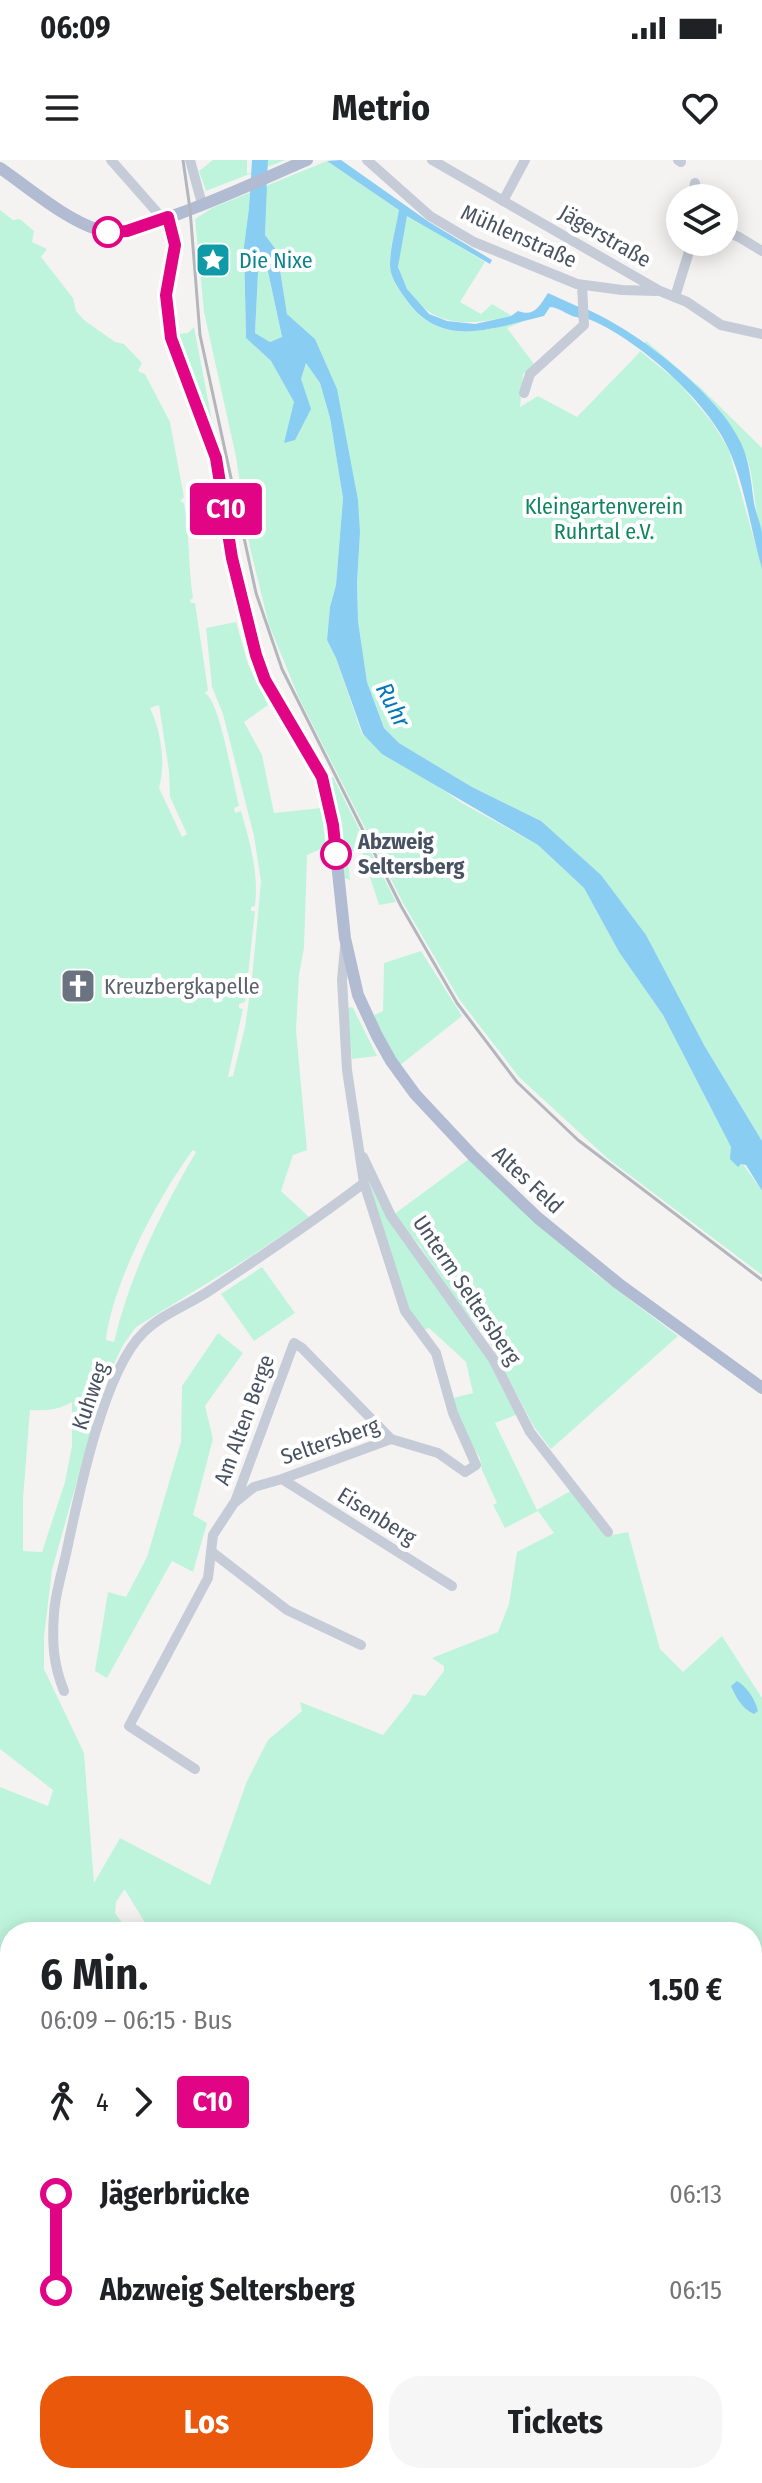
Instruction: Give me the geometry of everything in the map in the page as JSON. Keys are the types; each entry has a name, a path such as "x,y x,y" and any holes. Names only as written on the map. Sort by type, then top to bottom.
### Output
{"main road":[{"path":"0,168 74,218 100,231 127,231 307,160"},
{"name":"Altes Feld","path":"166,218 175,245 166,295 171,338 216,458 232,558 260,668 315,762 326,788 345,938 358,995 391,1061 415,1094 475,1158 538,1218 595,1266 762,1388"}],"street":[{"path":"111,160 166,218"},
{"path":"190,160 207,202"},
{"name":"Mühlenstraße","path":"367,160 430,216 474,242 582,285 660,291"},
{"name":"Jägerstraße","path":"432,160 660,291 687,302 721,325 760,330"},
{"path":"503,201 525,160"},
{"path":"738,237 762,251"},
{"path":"675,297 688,256"},
{"name":"Mühlenstraße","path":"524,393 530,374 583,328 585,306 582,285"},
{"path":"345,938 343,999 347,1070 364,1183"},
{"path":"343,999 358,995"},
{"name":"Unterm Seltersberg","path":"356,1144 385,1206 493,1359 530,1432 608,1532"},
{"name":"Seltersberg","path":"195,1769 129,1726 208,1578 213,1535 234,1503 254,1487 391,1439 438,1453 465,1472 476,1465 453,1413 436,1353 405,1311 364,1183"},
{"name":"Kuhweg","path":"64,1691 54,1666 54,1611 76,1506 118,1368 140,1335 154,1323 205,1294 364,1183"},
{"name":"Am Alten Berge","path":"234,1503 294,1343 391,1439"},
{"name":"Eisenberg","path":"282,1479 452,1586"},
{"path":"212,1552 287,1610 361,1645"}],"green space":[{"path":"213,160 247,160 247,174 265,167 265,160 285,160 206,191 199,171"},
{"name":"Kleingartenverein Ruhrtal e.V.","path":"327,161 400,210 391,249 392,276 406,300 430,323 457,331 472,331 519,321 511,316 482,321 455,321 431,313 420,305 406,287 398,268 407,215 485,262 460,302 481,314 492,304 522,322 507,328 534,364 523,374 520,407 538,396 577,417 640,351 676,380 712,422 729,450 762,568 762,1141 704,1045 541,821 472,787 399,743 384,728 367,682 358,621 360,533 315,339 287,314 277,251 265,235 267,188 251,193 244,246 246,338 271,361 294,402 306,362 320,383 330,418 343,498 336,585 327,640 362,734 462,803 538,845 584,888 619,952 663,1015 731,1147 762,1191 762,1275 607,1158 519,1077 459,999 403,903 299,698 269,625 250,548 236,457 204,312 195,219 212,208"},
{"path":"0,210 13,220 20,219 34,231 32,242 47,249 41,257 73,298 76,311 84,320 115,342 124,344 142,363 138,371 145,374 170,422 184,497 180,501 184,503 187,526 193,598 190,600 195,603 208,690 205,693 211,699 221,726 239,806 234,808 235,813 241,811 255,870 255,906 251,907 251,911 255,911 245,1002 239,1004 239,1008 243,1009 228,1077 233,1076 245,1027 261,881 254,836 223,714 212,687 206,628 236,622 248,664 268,705 244,722 262,755 274,813 321,808 326,847 307,855 304,948 299,975 296,1030 307,1150 293,1155 281,1191 309,1217 136,1327 123,1345 104,1385 52,1570 44,1637 44,1669 84,1753 94,1883 120,1838 210,1885 247,1781 268,1740 302,1711 300,1702 383,1735 413,1694 425,1696 444,1671 444,1666 432,1658 498,1632 509,1604 517,1552 554,1533 538,1511 505,1528 493,1505 497,1503 480,1458 465,1435 453,1398 473,1393 466,1362 429,1328 423,1330 412,1313 389,1257 368,1179 486,1352 518,1414 495,1423 537,1510 572,1490 607,1536 628,1532 660,1649 683,1672 722,1636 762,1698 762,1922 145,1922 124,1890 116,1902 115,1913 121,1922 0,1922 0,1787 48,1806 53,1790 0,1749","holes":["159,705 170,797 187,834 182,837 159,788 161,747 150,708","193,1150 196,1152 148,1244 114,1342 106,1340 117,1293 127,1267 152,1215","72,1402 72,1446 65,1482 42,1552 23,1551 23,1499 30,1410 52,1409"]},
{"path":"261,263 267,267 282,338 270,342 255,333"},
{"path":"194,327 214,431 187,364 179,334 188,333"},
{"path":"646,341 701,388 762,448 762,532 747,458 729,424 690,379"},
{"path":"333,777 396,902 379,905 361,849 347,853 350,880 344,878 329,779"},
{"path":"421,951 462,1016 399,1066 372,1016 383,1011 384,963"},
{"path":"351,1007 377,1056 352,1059 347,1009"},
{"path":"473,1156 592,1271 678,1336 551,1449 534,1427 488,1340 447,1289 420,1246 393,1215"},
{"path":"262,1267 295,1313 254,1341 221,1294"},
{"path":"218,1333 243,1353 205,1406 213,1439 193,1515 207,1523 193,1572 172,1561 107,1678 95,1671 108,1592 126,1597 147,1557 181,1442 182,1386"}],"water":[{"path":"341,160 429,222 492,260 490,264 407,216 398,267 407,289 429,314 447,321 475,324 511,316 518,311 532,312 548,293 581,308 584,318 550,307 544,316 487,330 451,330 435,325 419,314 405,298 391,274 391,251 399,210 327,161"},
{"path":"267,187 265,235 277,251 287,314 315,339 337,389 358,500 358,621 367,682 384,728 399,743 472,787 541,821 601,875 646,935 704,1045 762,1141 762,1191 746,1165 738,1167 730,1159 731,1147 663,1015 619,952 584,888 538,845 382,754 363,734 327,640 336,585 343,498 330,418 320,383 306,363 301,379 311,409 295,440 284,443 294,402 271,361 246,338 244,246 251,193","holes":["261,264 267,267 282,337 270,342 255,333 258,273"]},
{"path":"586,309 628,332 674,365 730,424 741,443 748,465 762,532 762,569 739,478 719,431 705,411 668,373 626,340 586,318"},
{"path":"737,1681 753,1698 758,1711 754,1714 743,1706 735,1694 731,1686"}],"waterway":[{"name":"Ruhr","path":"257,211 260,160"}],"railway":[{"path":"183,160 200,335 256,593 282,669 401,906 457,1003 517,1082 578,1140 762,1280"}],"bus line":[{"name":"C10","path":"108,232 127,231 168,217 175,241 166,295 171,338 216,458 232,558 251,640 265,680 322,777 336,854"}],"place":[{"name":"Die Nixe","path":"213,260"},
{"name":"Abzweig Seltersberg","path":"336,854"},
{"name":"Kreuzbergkapelle","path":"78,986"}]}
